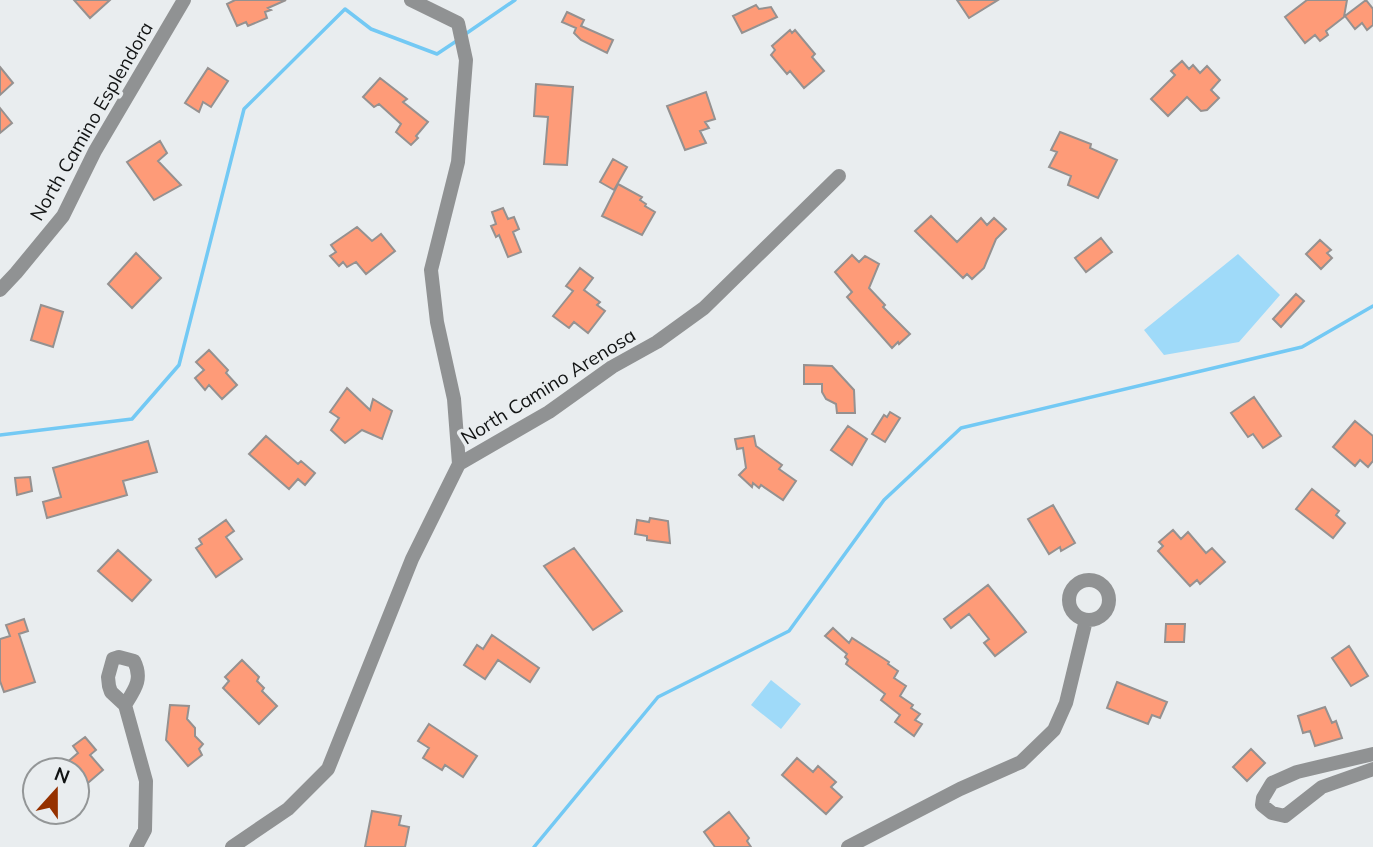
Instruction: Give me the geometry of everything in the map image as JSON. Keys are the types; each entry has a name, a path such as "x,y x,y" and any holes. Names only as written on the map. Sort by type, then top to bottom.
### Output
{"street":[{"name":"North Camino Esplendora","path":"0,290 63,216 95,151 184,0"},
{"path":"411,0 458,23 466,60 458,162 431,270 438,322 454,399 459,464"},
{"name":"North Camino Arenosa","path":"232,847 288,809 328,769 412,559 459,464 549,412 704,308 839,176"},
{"path":"848,847 960,789 1021,762 1054,730 1066,703 1086,620"},
{"path":"125,705 146,780 145,830 136,847"},
{"path":"1373,754 1297,772 1272,783 1262,805 1272,813 1284,816 1322,787 1373,769"}],"shaded area":[{"path":"1238,254 1280,295 1239,342 1164,355 1144,330"},
{"path":"771,680 801,704 781,729 751,705"}],"building":[{"path":"74,0 110,0 90,18"},
{"path":"235,0 286,0 268,8 271,10 265,12 267,18 248,26 246,22 237,26 227,4"},
{"path":"957,0 998,0 969,18"},
{"path":"1307,0 1347,0 1344,17 1326,31 1328,35 1320,41 1315,35 1305,43 1285,17"},
{"path":"1366,0 1373,9 1373,25 1367,30 1362,23 1355,29 1345,16"},
{"path":"756,5 759,9 771,7 777,17 742,33 733,16"},
{"path":"567,12 584,20 581,26 613,40 607,53 581,40 574,33 576,28 562,22"},
{"path":"790,30 792,33 795,30 815,54 812,57 824,71 804,88 790,71 787,74 771,55 775,50 772,46"},
{"path":"1182,61 1189,69 1193,65 1200,73 1207,66 1220,80 1211,90 1219,98 1207,110 1201,111 1187,97 1168,116 1151,99 1175,75 1171,71"},
{"path":"0,67 13,83 0,95"},
{"path":"208,68 228,81 211,107 203,102 199,112 185,103"},
{"path":"380,78 407,99 403,102 428,122 411,145 396,132 401,124 379,104 374,107 363,97"},
{"path":"536,84 573,87 567,165 544,164 548,117 534,116"},
{"path":"706,92 715,119 705,122 709,128 700,131 706,143 685,150 667,106"},
{"path":"0,108 12,123 0,133"},
{"path":"1060,132 1091,144 1090,148 1117,160 1098,198 1068,185 1071,176 1049,167 1057,152 1051,150"},
{"path":"160,141 167,153 158,161 181,185 154,200 127,162"},
{"path":"613,159 627,167 614,190 600,182"},
{"path":"618,184 642,197 640,200 645,206 655,212 642,235 602,216"},
{"path":"503,208 508,219 514,217 519,229 513,232 521,252 508,257 499,235 496,237 491,226 496,224 492,212"},
{"path":"931,216 957,242 981,218 987,225 994,218 1006,229 996,239 984,268 972,279 967,274 963,278 915,231"},
{"path":"357,227 372,241 381,234 395,251 366,274 356,262 347,267 343,262 339,266 330,256 336,252 331,245"},
{"path":"1101,238 1112,252 1086,272 1075,258"},
{"path":"1320,240 1331,250 1327,253 1332,258 1321,269 1306,254"},
{"path":"136,253 161,278 132,308 108,284"},
{"path":"852,255 859,262 865,256 879,264 869,288 885,305 883,307 910,334 892,348 847,297 852,292 835,272"},
{"path":"580,268 593,278 584,290 600,302 597,305 605,311 588,333 574,322 569,328 553,316 573,291 566,286"},
{"path":"1296,294 1304,301 1281,327 1273,319"},
{"path":"41,305 63,312 53,347 31,340"},
{"path":"209,350 228,370 226,373 237,385 222,399 209,385 205,390 195,378 204,370 196,362"},
{"path":"804,365 832,366 854,390 855,413 837,413 836,404 826,399 822,392 822,384 804,384"},
{"path":"347,388 370,410 373,399 392,411 382,439 362,430 345,443 331,430 339,418 330,412"},
{"path":"1254,397 1281,436 1263,448 1253,434 1248,437 1231,413"},
{"path":"890,412 900,418 885,442 872,434 884,415 887,417"},
{"path":"1355,421 1373,436 1373,461 1368,467 1360,460 1355,466 1333,447"},
{"path":"848,426 867,439 852,465 831,450"},
{"path":"266,436 298,464 301,461 315,473 305,485 298,479 289,489 249,454"},
{"path":"754,436 756,446 782,465 779,469 796,481 783,500 761,485 759,488 753,483 752,487 739,475 746,468 743,448 737,449 735,439"},
{"path":"148,441 157,472 123,481 127,495 47,518 43,502 61,497 53,468"},
{"path":"30,477 32,491 17,495 15,478"},
{"path":"1312,489 1339,511 1336,515 1345,523 1333,538 1296,509"},
{"path":"1053,505 1075,543 1061,551 1060,547 1049,554 1028,519"},
{"path":"650,518 668,521 670,543 647,540 647,536 635,534 637,520 649,522"},
{"path":"226,520 234,531 226,537 242,559 216,577 196,548 202,544 199,539"},
{"path":"1173,530 1181,539 1188,532 1206,553 1212,548 1225,562 1200,584 1197,580 1190,586 1158,551 1163,546 1159,542"},
{"path":"574,548 622,611 593,630 544,566"},
{"path":"118,550 151,580 132,601 98,571"},
{"path":"988,585 1026,632 995,656 984,643 989,639 969,614 951,628 944,619"},
{"path":"24,619 28,631 19,634 35,682 4,692 0,681 0,639 10,636 6,625"},
{"path":"1166,624 1185,624 1184,642 1165,642"},
{"path":"833,628 849,643 852,638 898,671 894,678 906,686 900,696 920,714 915,720 922,724 914,736 895,722 900,715 881,700 885,694 846,664 847,654 825,636"},
{"path":"492,635 539,668 530,682 498,660 485,679 464,665 477,645 483,649"},
{"path":"1349,646 1368,676 1351,686 1332,658"},
{"path":"242,660 259,677 257,681 264,688 262,691 277,706 259,724 223,688 229,681 225,677"},
{"path":"1117,682 1167,702 1160,718 1152,715 1148,724 1107,708"},
{"path":"170,705 189,706 187,719 195,728 195,736 203,744 199,749 202,755 188,766 166,740"},
{"path":"1325,707 1332,723 1336,721 1342,738 1315,746 1310,731 1303,733 1298,716"},
{"path":"429,724 477,756 463,777 445,765 442,770 423,758 429,748 418,741"},
{"path":"85,737 96,750 91,756 74,756 78,753 73,746"},
{"path":"1251,749 1265,763 1247,781 1233,767"},
{"path":"91,756 103,770 91,780"},
{"path":"797,758 813,772 818,766 836,782 831,787 842,797 826,814 782,775"},
{"path":"372,811 401,816 399,825 409,827 405,847 365,847"},
{"path":"729,812 749,838 747,841 751,847 715,847 704,832"}],"waterway":[{"path":"464,35 515,0"},
{"path":"0,435 132,419 179,365 244,109 345,9 371,29 437,54 458,40"},
{"path":"534,847 658,697 789,631 884,500 961,428 1302,347 1373,306"}]}
